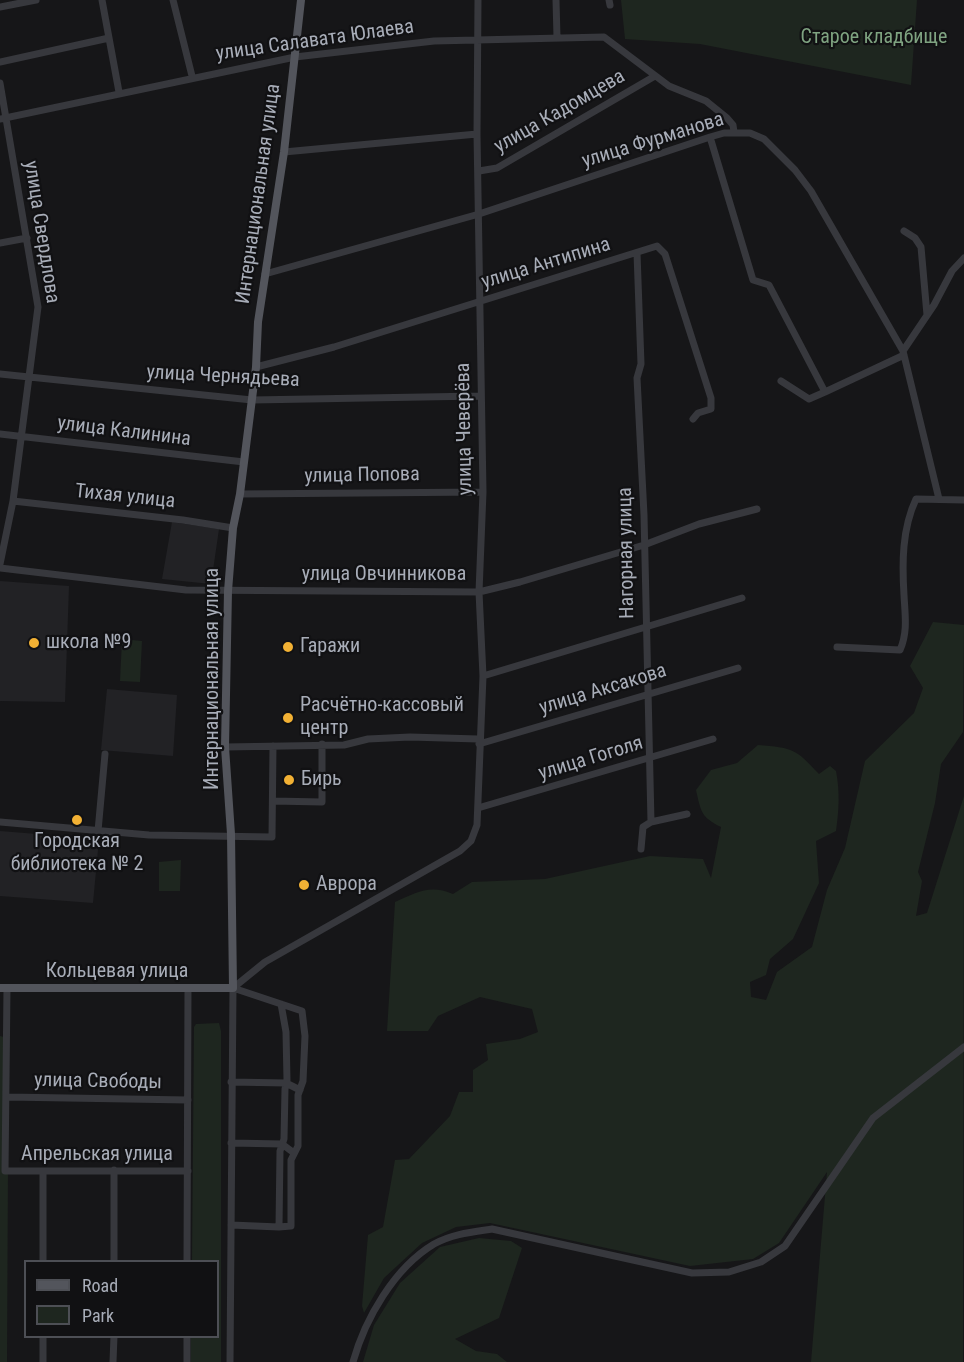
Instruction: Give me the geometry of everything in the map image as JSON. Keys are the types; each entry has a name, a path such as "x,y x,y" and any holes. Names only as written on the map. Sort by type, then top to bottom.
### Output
{"main road":[{"name":"Интернациональная улица","path":"233,988 231,834 225,747 228,591 233,528 240,494 256,367 258,322 284,152 301,0"},
{"name":"Кольцевая улица","path":"3,988 233,988"}],"street":[{"path":"0,7 36,0"},
{"path":"102,0 119,92"},
{"path":"173,0 192,76"},
{"name":"улица Чеверёва","path":"233,988 265,962 460,851 471,841 477,825 483,676 479,592 483,492 480,396 477,0"},
{"path":"556,0 557,37"},
{"name":"улица Салавата Юлаева","path":"3,118 192,76 295,57 478,39 604,37 614,42 655,76"},
{"path":"0,62 109,39"},
{"path":"655,76 669,86 706,101 727,118 733,125 734,132"},
{"name":"улица Кадомцева","path":"479,171 497,168 655,76"},
{"name":"улица Свердлова","path":"0,83 3,118 38,307 13,501 0,566"},
{"name":"улица Фурманова","path":"265,274 479,214 710,137 734,132 750,133 764,139 795,170 811,192 903,353 939,499"},
{"path":"284,152 477,134"},
{"path":"710,137 753,280 769,285 825,392"},
{"path":"904,231 915,238 921,247 927,315"},
{"path":"0,243 27,238"},
{"name":"улица Антипина","path":"256,367 334,347 657,246 665,254 694,339 711,399 711,409 698,413 693,419"},
{"name":"Нагорная улица","path":"637,253 641,353 637,378 651,822 643,826 642,849"},
{"path":"781,381 809,399 903,353 952,271 964,258"},
{"name":"улица Чернядьева","path":"0,374 252,400 480,396"},
{"name":"улица Калинина","path":"0,434 244,462"},
{"name":"улица Попова","path":"240,494 483,492"},
{"path":"837,647 900,650 907,626 904,592 905,528 916,499 964,500"},
{"name":"Тихая улица","path":"13,501 183,520 233,528"},
{"name":"улица Овчинникова","path":"0,566 129,584 228,591 479,592 644,545 699,524 757,509"},
{"path":"483,676 742,598"},
{"name":"улица Аксакова","path":"225,747 344,745 376,738 479,742 738,668"},
{"name":"улица Гоголя","path":"478,808 713,739"},
{"path":"273,801 322,802 321,744"},
{"path":"0,822 149,835 231,834 272,837 273,746"},
{"path":"98,831 105,754"},
{"path":"651,822 687,814"},
{"path":"3,988 7,1097"},
{"path":"187,1260 188,988"},
{"path":"231,1226 291,1226 291,1160 298,1146 300,1090 304,1070 302,1011 233,988"},
{"name":"Интернациональная улица","path":"230,1362 233,988"},
{"path":"279,1227 280,1151 286,1083 286,1032 281,1004"},
{"path":"353,1362 365,1328 382,1296 405,1270 433,1245 459,1234 492,1229 693,1273 729,1272 761,1262 785,1246 873,1118 964,1047"},
{"path":"231,1082 286,1083 300,1090"},
{"name":"улица Свободы","path":"7,1097 188,1100"},
{"name":"Апрельская улица","path":"7,1097 5,1171 188,1171"},
{"path":"231,1143 282,1144 294,1153"},
{"path":"114,1170 114,1260"},
{"path":"43,1171 43,1260"},
{"path":"43,1338 43,1362"},
{"path":"113,1362 114,1338"},
{"path":"187,1338 187,1362"}],"shaded area":[{"path":"172,522 219,529 211,584 162,579"},
{"name":"школа №9","path":"0,581 69,586 65,702 0,701"},
{"path":"107,689 177,695 173,756 101,750"},
{"path":"0,831 99,839 93,903 0,896"}],"green space":[{"name":"Старое кладбище","path":"621,0 917,0 911,85 700,44 625,39"},
{"path":"933,622 964,625 963,732 941,764 935,803 918,872 922,881 916,916 927,913 964,796 963,1362 811,1362 827,1172 779,1243 753,1259 690,1266 490,1223 456,1227 422,1243 384,1278 364,1313 362,1306 368,1235 383,1227 395,1160 409,1159 450,1116 459,1092 473,1092 473,1070 488,1060 486,1044 520,1039 538,1032 532,1009 480,997 438,1016 428,1031 387,1031 395,902 430,890 453,894 472,882 545,879 650,856 703,859 711,878 721,827 709,820 703,813 696,790 711,770 737,763 758,745 779,747 798,754 819,774 830,766 836,771 839,794 838,816 836,831 816,841 819,883 793,939 770,959 766,975 750,982 751,997 766,1000 777,972 812,947 827,890 845,848 865,761 914,713 923,688 910,666"},
{"path":"122,639 142,641 140,682 120,681"},
{"path":"181,860 180,891 159,891 159,862"},
{"path":"219,1023 221,1031 221,1362 191,1362 191,1338 219,1338 219,1260 192,1260 194,1027 196,1024"},
{"path":"0,1036 4,1037 8,1167 7,1362 0,1362"},
{"path":"479,1238 511,1241 522,1248 499,1318 455,1339 476,1351 497,1354 507,1362 363,1362 374,1325 400,1283 440,1247"}],"place":[{"name":"школа №9","path":"34,643"},
{"name":"Гаражи","path":"288,647"},
{"name":"Расчётно-кассовый центр","path":"288,718"},
{"name":"Бирь","path":"289,780"},
{"name":"Городская библиотека № 2","path":"77,820"},
{"name":"Аврора","path":"304,885"}]}
